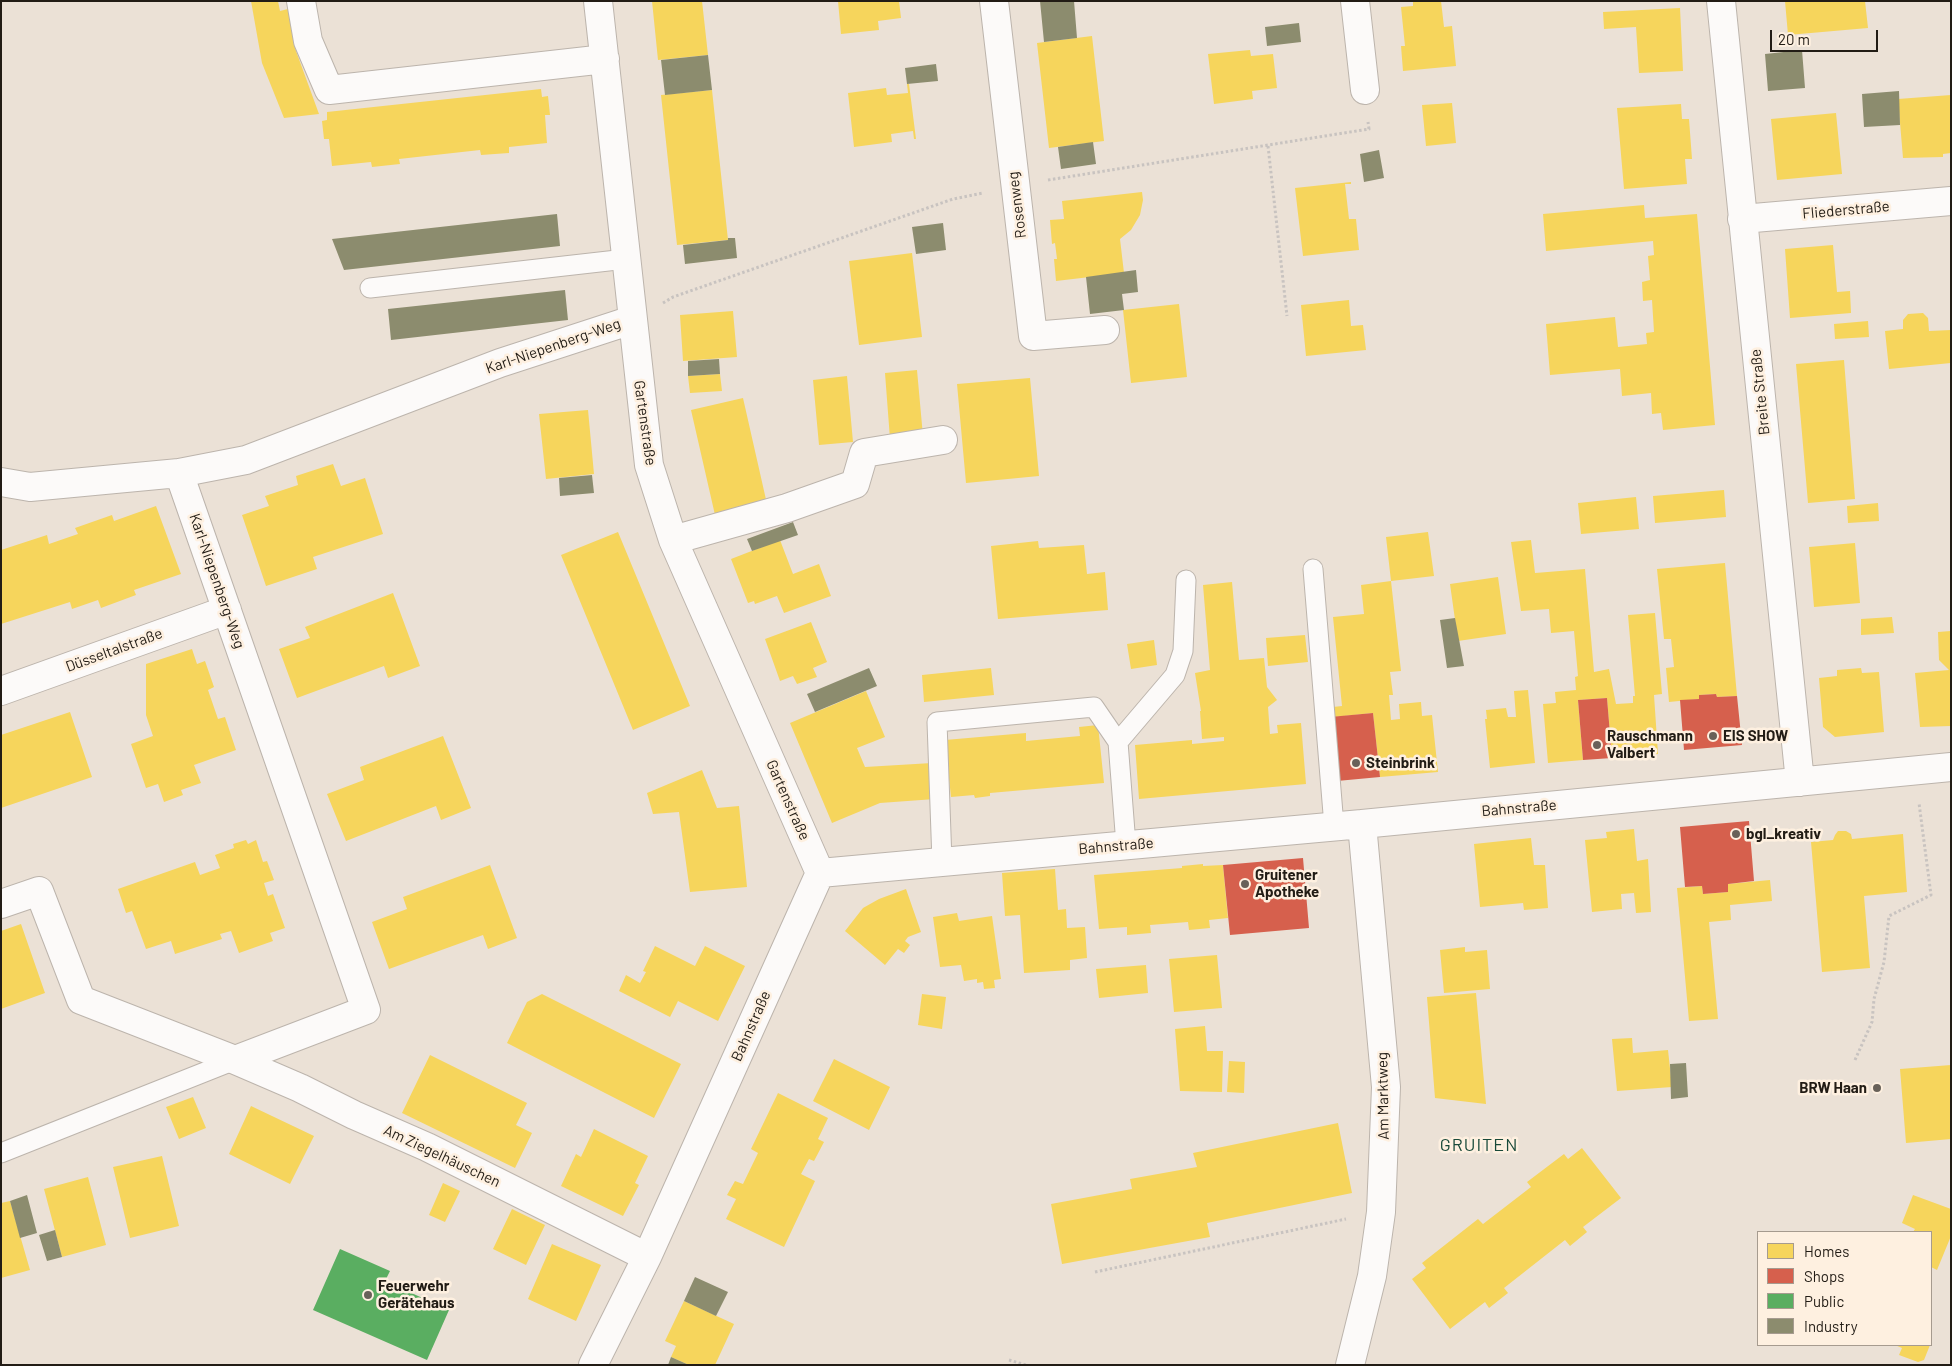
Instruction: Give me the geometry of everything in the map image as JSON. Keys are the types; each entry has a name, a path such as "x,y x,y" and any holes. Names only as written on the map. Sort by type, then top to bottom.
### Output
{"street":[{"path":"301,1 308,41 329,90 605,58"},
{"name":"Gartenstraße","path":"598,1 649,465 673,540 820,873"},
{"name":"Rosenweg","path":"994,1 1033,336 1105,330"},
{"path":"1355,1 1365,90"},
{"name":"Breite Straße","path":"1721,1 1800,782"},
{"name":"Fliederstraße","path":"1742,219 1951,201"},
{"name":"Karl-Niepenberg-Weg","path":"236,1060 366,1010 179,473 246,460 500,363 632,320"},
{"path":"673,540 787,508 855,484 864,453 942,440"},
{"path":"1,482 30,487 179,473"},
{"name":"Düsseltalstraße","path":"1,690 227,610"},
{"name":"Bahnstraße","path":"593,1365 647,1257 820,873 1362,824 1951,767"},
{"name":"Am Marktweg","path":"1350,1365 1372,1276 1382,1212 1386,1087 1362,824"},
{"name":"Am Ziegelhäuschen","path":"1,904 39,891 81,1000 236,1060 427,1147 647,1257"}],"lane":[{"path":"370,288 626,259"},
{"path":"1313,569 1334,826"},
{"path":"1118,742 1174,675 1183,651 1186,580"},
{"path":"942,862 938,722 1094,707 1118,742 1126,845"},
{"path":"1,1153 236,1060"}],"path":[{"path":"1268,145 1287,316"},
{"path":"1855,1060 1872,1022 1874,999 1884,962 1889,916 1931,895 1914,771"},
{"path":"1095,1272 1382,1212"},
{"path":"1010,1360 1026,1365"}],"building: Homes":[{"path":"251,1 278,1 280,11 288,9 296,51 319,114 284,118 262,63"},
{"path":"652,1 702,1 708,55 658,60"},
{"path":"838,1 899,1 901,18 878,21 879,30 841,34"},
{"path":"1413,1 1441,1 1444,27 1452,26 1456,66 1403,71 1401,46 1405,46 1401,7 1413,6"},
{"path":"1785,1 1865,1 1868,28 1788,35"},
{"path":"1680,8 1683,71 1639,73 1636,27 1604,29 1603,12"},
{"path":"1092,36 1104,141 1049,148 1037,43"},
{"path":"1250,50 1251,56 1273,54 1277,88 1252,91 1253,99 1214,104 1208,54"},
{"path":"907,84 909,84 916,139 914,139 913,131 891,134 892,142 854,147 848,93 886,88 887,95 908,93"},
{"path":"541,89 542,97 548,96 550,115 545,115 547,143 509,147 509,153 481,155 480,150 399,159 400,164 372,167 371,162 332,166 329,139 324,139 322,121 327,120 327,112"},
{"path":"712,90 728,240 677,245 661,95"},
{"path":"1951,95 1951,153 1943,154 1943,157 1903,158 1898,99"},
{"path":"1452,103 1456,143 1426,146 1422,105"},
{"path":"1681,104 1682,119 1689,119 1692,159 1685,159 1687,184 1624,189 1617,108"},
{"path":"1836,113 1842,174 1777,180 1771,119"},
{"path":"1351,182 1351,184 1345,184 1349,219 1356,219 1359,250 1303,256 1295,188"},
{"path":"1142,192 1143,200 1140,215 1131,230 1120,239 1124,273 1056,281 1054,259 1057,259 1055,243 1052,244 1050,220 1064,219 1062,201"},
{"path":"1644,205 1645,218 1697,214 1715,425 1663,430 1661,413 1652,414 1651,393 1622,396 1620,369 1550,375 1546,324 1615,317 1618,347 1647,344 1646,333 1654,332 1652,300 1643,301 1642,282 1650,280 1648,256 1654,255 1653,241 1546,251 1543,214"},
{"path":"1833,245 1837,292 1850,291 1851,313 1790,318 1785,249"},
{"path":"912,253 922,337 859,345 849,261"},
{"path":"1349,300 1351,326 1363,325 1366,350 1306,356 1301,305"},
{"path":"1179,304 1187,377 1131,383 1123,310"},
{"path":"733,311 737,357 683,361 680,315"},
{"path":"1923,313 1928,318 1929,331 1951,330 1951,363 1889,369 1885,331 1903,329 1903,320 1908,314"},
{"path":"1868,321 1869,337 1835,339 1834,324"},
{"path":"1844,360 1855,499 1808,503 1796,364"},
{"path":"917,370 923,436 890,439 885,373"},
{"path":"720,374 722,391 690,393 688,376"},
{"path":"847,376 853,442 819,445 813,380"},
{"path":"1030,378 1039,476 966,483 957,384"},
{"path":"743,398 767,504 715,515 691,410"},
{"path":"588,410 594,474 546,479 539,414"},
{"path":"333,464 341,486 365,478 383,534 313,557 317,569 266,586 242,515 269,506 265,496 298,485 296,476"},
{"path":"1724,490 1726,517 1655,523 1653,496"},
{"path":"1636,497 1639,529 1581,534 1578,503"},
{"path":"1878,503 1879,521 1848,523 1847,506"},
{"path":"156,506 181,574 134,590 136,595 101,608 98,600 72,609 70,602 1,624 1,550 47,535 49,544 78,534 75,528 112,515 114,521"},
{"path":"618,532 690,706 633,730 561,555"},
{"path":"1428,532 1434,576 1391,581 1386,537"},
{"path":"780,540 793,574 819,564 831,596 784,613 777,596 755,604 754,601 748,603 731,559"},
{"path":"1531,540 1535,573 1585,569 1594,672 1609,669 1616,704 1633,703 1633,696 1635,696 1628,615 1655,613 1662,694 1654,695 1658,754 1612,758 1607,698 1578,700 1583,760 1548,763 1543,704 1556,703 1555,692 1576,690 1575,677 1578,676 1574,631 1551,633 1549,609 1521,611 1511,542"},
{"path":"1038,541 1039,548 1084,545 1087,574 1105,572 1108,610 998,619 991,546"},
{"path":"1855,543 1860,603 1814,607 1809,547"},
{"path":"1725,563 1737,696 1717,697 1716,694 1699,695 1699,699 1669,702 1666,668 1674,667 1671,639 1664,639 1657,569"},
{"path":"1498,577 1506,634 1458,641 1450,584"},
{"path":"1391,581 1401,671 1390,672 1393,695 1389,695 1391,720 1400,719 1399,704 1421,702 1422,716 1432,715 1438,772 1380,777 1373,713 1334,717 1333,707 1342,706 1333,617 1364,614 1361,585"},
{"path":"1232,582 1239,660 1264,658 1267,687 1277,700 1268,707 1270,734 1278,733 1277,725 1301,723 1306,784 1139,799 1135,745 1192,740 1192,744 1224,741 1224,737 1202,739 1201,711 1195,673 1210,670 1203,585"},
{"path":"393,593 420,666 388,678 384,666 297,698 279,649 310,638 305,627"},
{"path":"1892,617 1894,633 1861,635 1861,619"},
{"path":"811,622 827,662 813,668 817,677 797,684 793,676 780,681 765,639"},
{"path":"1951,631 1951,726 1920,727 1915,673 1949,670 1939,660 1938,632"},
{"path":"1305,635 1308,662 1268,666 1266,638"},
{"path":"1154,640 1157,665 1131,669 1127,644"},
{"path":"192,649 197,664 205,661 214,687 208,690 218,719 225,717 236,750 194,765 201,783 181,790 183,795 164,802 158,784 146,788 131,744 153,736 146,715 146,664"},
{"path":"991,668 994,695 924,702 922,675"},
{"path":"1861,668 1862,673 1879,672 1884,732 1835,737 1823,727 1819,678 1837,676 1837,670"},
{"path":"1528,690 1535,763 1490,768 1485,719 1487,719 1486,710 1506,708 1508,717 1516,717 1514,691"},
{"path":"866,691 885,737 857,748 865,767 932,763 935,799 880,803 832,823 790,723"},
{"path":"70,712 92,777 1,808 1,735"},
{"path":"1098,725 1104,783 990,793 990,796 975,798 974,795 951,797 945,740 1026,733 1026,741 1080,736 1079,727"},
{"path":"443,736 471,808 441,820 436,806 346,841 327,794 364,780 360,767"},
{"path":"702,770 717,808 739,806 747,887 690,892 679,812 653,814 647,793"},
{"path":"1634,829 1637,861 1648,859 1651,912 1636,913 1634,893 1621,894 1622,909 1592,912 1585,840 1607,838 1606,832"},
{"path":"1838,831 1846,831 1851,834 1852,839 1903,834 1907,892 1864,896 1870,968 1822,972 1811,842 1833,840"},
{"path":"1531,838 1534,865 1545,865 1548,908 1524,910 1523,903 1480,907 1474,844"},
{"path":"246,840 248,844 256,840 263,862 267,861 274,880 264,883 268,896 273,894 285,928 270,933 273,941 239,953 231,931 220,934 222,939 175,954 171,941 146,949 132,911 126,913 118,889 195,862 200,875 220,868 215,855 234,848 233,844"},
{"path":"1203,864 1203,866 1223,865 1228,918 1209,920 1210,928 1189,930 1188,922 1150,925 1151,933 1127,935 1127,927 1099,929 1094,875 1182,868 1182,866"},
{"path":"490,865 517,938 488,949 483,935 389,969 372,922 407,909 403,897"},
{"path":"1055,869 1058,910 1066,909 1067,928 1085,927 1087,958 1070,960 1070,970 1024,973 1020,915 1005,916 1002,873"},
{"path":"1770,880 1772,901 1730,905 1731,920 1709,922 1718,1019 1689,1021 1677,888 1702,886 1703,894 1728,892 1728,884"},
{"path":"906,889 921,932 908,937 905,941 910,945 904,953 898,949 885,965 845,931 863,908 879,899"},
{"path":"957,913 959,921 992,916 1001,979 994,980 995,988 984,989 983,982 977,983 977,979 964,981 961,965 940,967 933,917"},
{"path":"21,924 45,993 1,1009 1,931"},
{"path":"655,946 695,966 705,946 745,966 718,1021 678,1001 670,1017 619,991 626,975 640,983 646,972 643,971"},
{"path":"1465,947 1465,952 1487,950 1490,989 1444,993 1440,950"},
{"path":"1217,955 1222,1008 1174,1012 1169,959"},
{"path":"1146,965 1148,993 1099,998 1096,969"},
{"path":"1476,993 1486,1104 1435,1098 1427,997"},
{"path":"542,994 681,1064 654,1118 507,1043 527,1002"},
{"path":"922,994 946,997 942,1029 918,1025"},
{"path":"1205,1026 1207,1051 1223,1051 1222,1092 1180,1091 1175,1029"},
{"path":"1632,1038 1633,1053 1668,1050 1672,1087 1617,1091 1612,1039"},
{"path":"430,1055 527,1103 516,1125 532,1133 515,1168 402,1113"},
{"path":"834,1059 890,1087 869,1130 813,1101"},
{"path":"1229,1061 1245,1062 1244,1093 1227,1092"},
{"path":"1951,1065 1951,1139 1906,1143 1900,1069"},
{"path":"778,1093 828,1118 818,1139 824,1142 814,1161 809,1159 801,1174 815,1181 784,1247 726,1219 736,1199 727,1195 735,1181 743,1184 758,1153 751,1149"},
{"path":"193,1097 206,1128 179,1139 166,1107"},
{"path":"251,1106 314,1136 290,1184 229,1154"},
{"path":"1338,1123 1352,1193 1207,1223 1210,1237 1062,1264 1051,1204 1132,1189 1130,1179 1197,1167 1193,1153"},
{"path":"594,1129 648,1156 635,1183 639,1185 623,1216 561,1186 576,1154 581,1157"},
{"path":"1582,1148 1621,1198 1583,1227 1587,1232 1570,1246 1565,1240 1504,1288 1508,1293 1489,1308 1485,1302 1450,1329 1412,1279 1426,1268 1422,1263 1478,1219 1483,1224 1531,1187 1527,1182 1564,1154 1568,1159"},
{"path":"162,1156 179,1226 130,1238 113,1167"},
{"path":"88,1177 106,1245 62,1257 44,1189"},
{"path":"443,1183 460,1191 445,1222 429,1215"},
{"path":"1913,1195 1951,1209 1951,1236 1937,1270 1932,1268 1932,1231 1914,1231 1915,1229 1902,1223"},
{"path":"10,1201 30,1270 1,1278 1,1203"},
{"path":"512,1209 545,1225 526,1265 493,1249"},
{"path":"552,1244 601,1265 576,1321 528,1299"},
{"path":"684,1301 734,1324 715,1365 689,1365 671,1357 676,1346 665,1341"},
{"path":"1897,1346 1930,1346 1924,1360 1918,1362 1899,1355 1902,1348"}],"building: Shops":[{"path":"1716,694 1717,697 1737,696 1742,745 1684,750 1680,700 1699,699 1699,695"},
{"path":"1607,698 1612,758 1583,760 1578,700"},
{"path":"1373,713 1380,777 1337,781 1330,717"},
{"path":"1749,821 1754,881 1728,884 1728,892 1703,894 1702,886 1685,887 1680,827"},
{"path":"1303,858 1309,928 1230,935 1223,865"}],"building: Public":[{"name":"Feuerwehr Gerätehaus","path":"340,1249 390,1271 385,1281 449,1310 427,1360 313,1310"}],"building: Industry":[{"path":"1040,1 1074,1 1077,38 1044,42"},
{"path":"1299,23 1301,42 1267,46 1265,27"},
{"path":"1802,50 1805,88 1768,91 1765,54"},
{"path":"708,55 712,90 665,95 661,60"},
{"path":"936,64 938,81 907,84 905,68"},
{"path":"1899,91 1900,125 1864,127 1862,94"},
{"path":"1093,142 1096,164 1061,169 1058,147"},
{"path":"1379,150 1384,178 1364,182 1360,154"},
{"path":"557,214 560,246 344,270 332,239"},
{"path":"943,223 946,250 916,254 912,227"},
{"path":"728,238 735,238 737,258 685,264 683,245 728,240"},
{"path":"1136,270 1138,292 1122,294 1124,310 1090,314 1086,277"},
{"path":"565,290 568,320 391,340 388,309"},
{"path":"719,359 720,374 688,376 688,361"},
{"path":"592,475 594,493 560,496 559,478"},
{"path":"793,522 798,535 752,551 747,539"},
{"path":"1455,618 1464,666 1447,668 1440,620"},
{"path":"869,668 877,686 815,712 807,694"},
{"path":"1686,1063 1688,1097 1671,1099 1670,1064"},
{"path":"27,1195 37,1233 20,1238 10,1201"},
{"path":"55,1230 62,1257 47,1261 39,1235"},
{"path":"695,1277 728,1292 716,1316 684,1301"},
{"path":"671,1357 689,1365 668,1365"}],"place":[{"name":"EIS SHOW","path":"1713,736"},
{"name":"Rauschmann Valbert","path":"1597,745"},
{"name":"Steinbrink","path":"1356,763"},
{"name":"bgl_kreativ","path":"1736,834"},
{"name":"Gruitener Apotheke","path":"1245,884"},
{"name":"BRW Haan","path":"1877,1088"},
{"name":"Feuerwehr Gerätehaus","path":"368,1295"}],"district":[{"name":"GRUITEN","path":"1479,1145"}]}
